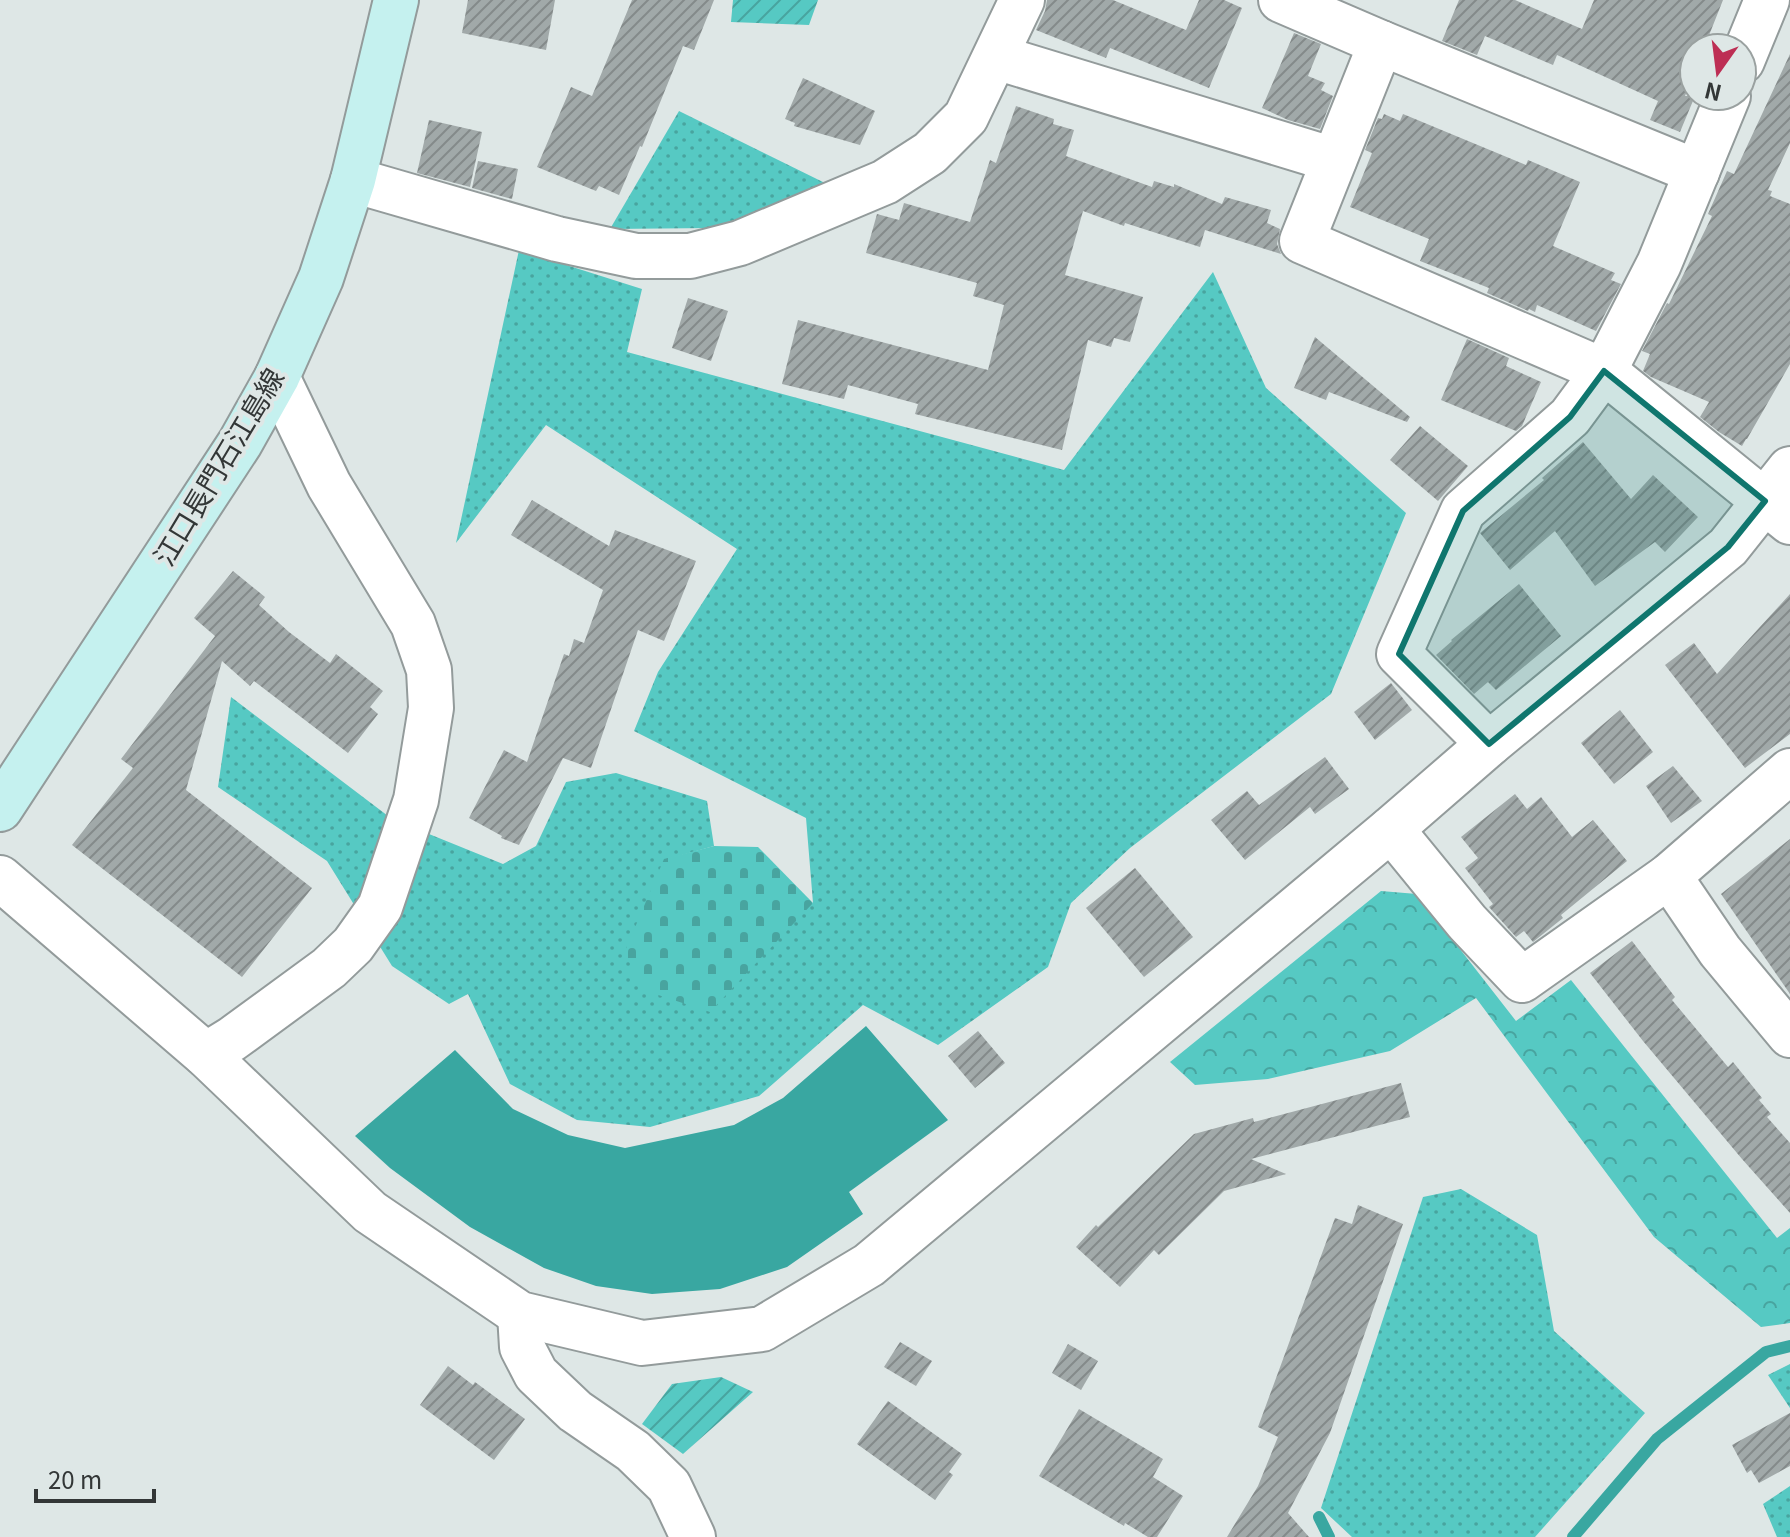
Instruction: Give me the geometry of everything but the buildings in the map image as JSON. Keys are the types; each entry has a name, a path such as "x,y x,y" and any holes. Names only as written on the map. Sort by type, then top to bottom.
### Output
{"main road":[{"name":"江口長門石江島線","path":"0,809 240,443 277,377 321,278 353,180 396,0"}],"street":[{"path":"353,180 557,239 636,256 690,256 740,243 885,182 930,153 966,117 1022,0"},
{"path":"1281,0 1697,172"},
{"path":"1754,32 1767,0"},
{"path":"0,878 206,1055 370,1212 520,1314 642,1343 762,1329 869,1265 1728,547 1782,497 1604,371 1302,241 1381,43"},
{"path":"996,57 1334,160"},
{"path":"1489,744 1399,654 1463,511 1570,417 1604,371 1659,264 1721,112"},
{"path":"206,1055 329,968 353,945 380,907 416,800 431,708 429,670 413,624 329,485 277,377"},
{"path":"1391,829 1467,922 1522,980 1669,876 1790,771"},
{"path":"1669,876 1720,951 1790,1035"},
{"path":"520,1314 522,1347 536,1374 575,1411 633,1451 669,1486 693,1537"}],"highlighted area":[{"path":"1604,371 1765,501 1728,547 1489,744 1399,654 1463,511 1570,417"}],"green space":[{"path":"733,0 818,0 809,25 731,22"},
{"path":"679,111 829,185 713,228 610,229"},
{"path":"519,250 642,289 627,352 1064,470 1213,272 1266,388 1406,513 1331,694 1130,848 1071,903 1048,967 938,1045 863,1005 759,1096 650,1127 577,1120 510,1084 468,994 449,1004 392,966 327,861 218,787 231,697 392,819 503,864 536,846 566,782 616,773 707,801 714,846 664,860 813,903 806,818 634,731 658,672 737,549 546,425 456,543"},
{"path":"714,846 758,847 813,903 710,1012 640,989 625,951 664,859"},
{"path":"1381,891 1417,894 1516,1021 1571,980 1777,1238 1790,1228 1790,1323 1761,1327 1654,1237 1476,998 1390,1051 1268,1079 1195,1085 1170,1062"},
{"path":"1461,1189 1537,1235 1554,1331 1645,1413 1535,1537 1352,1537 1321,1508 1423,1197"},
{"path":"1790,1364 1790,1408 1768,1375"},
{"path":"721,1377 753,1392 683,1454 642,1424 672,1384"},
{"path":"1790,1486 1790,1537 1777,1537 1763,1504"}],"shaded area":[{"path":"866,1026 948,1120 849,1192 863,1214 787,1267 720,1289 652,1294 596,1286 544,1268 470,1227 390,1168 355,1136 455,1050 513,1109 568,1135 625,1148 734,1125 783,1098"}],"waterway":[{"path":"1573,1537 1657,1439 1766,1352 1790,1346"},
{"path":"1319,1517 1329,1537"}]}
